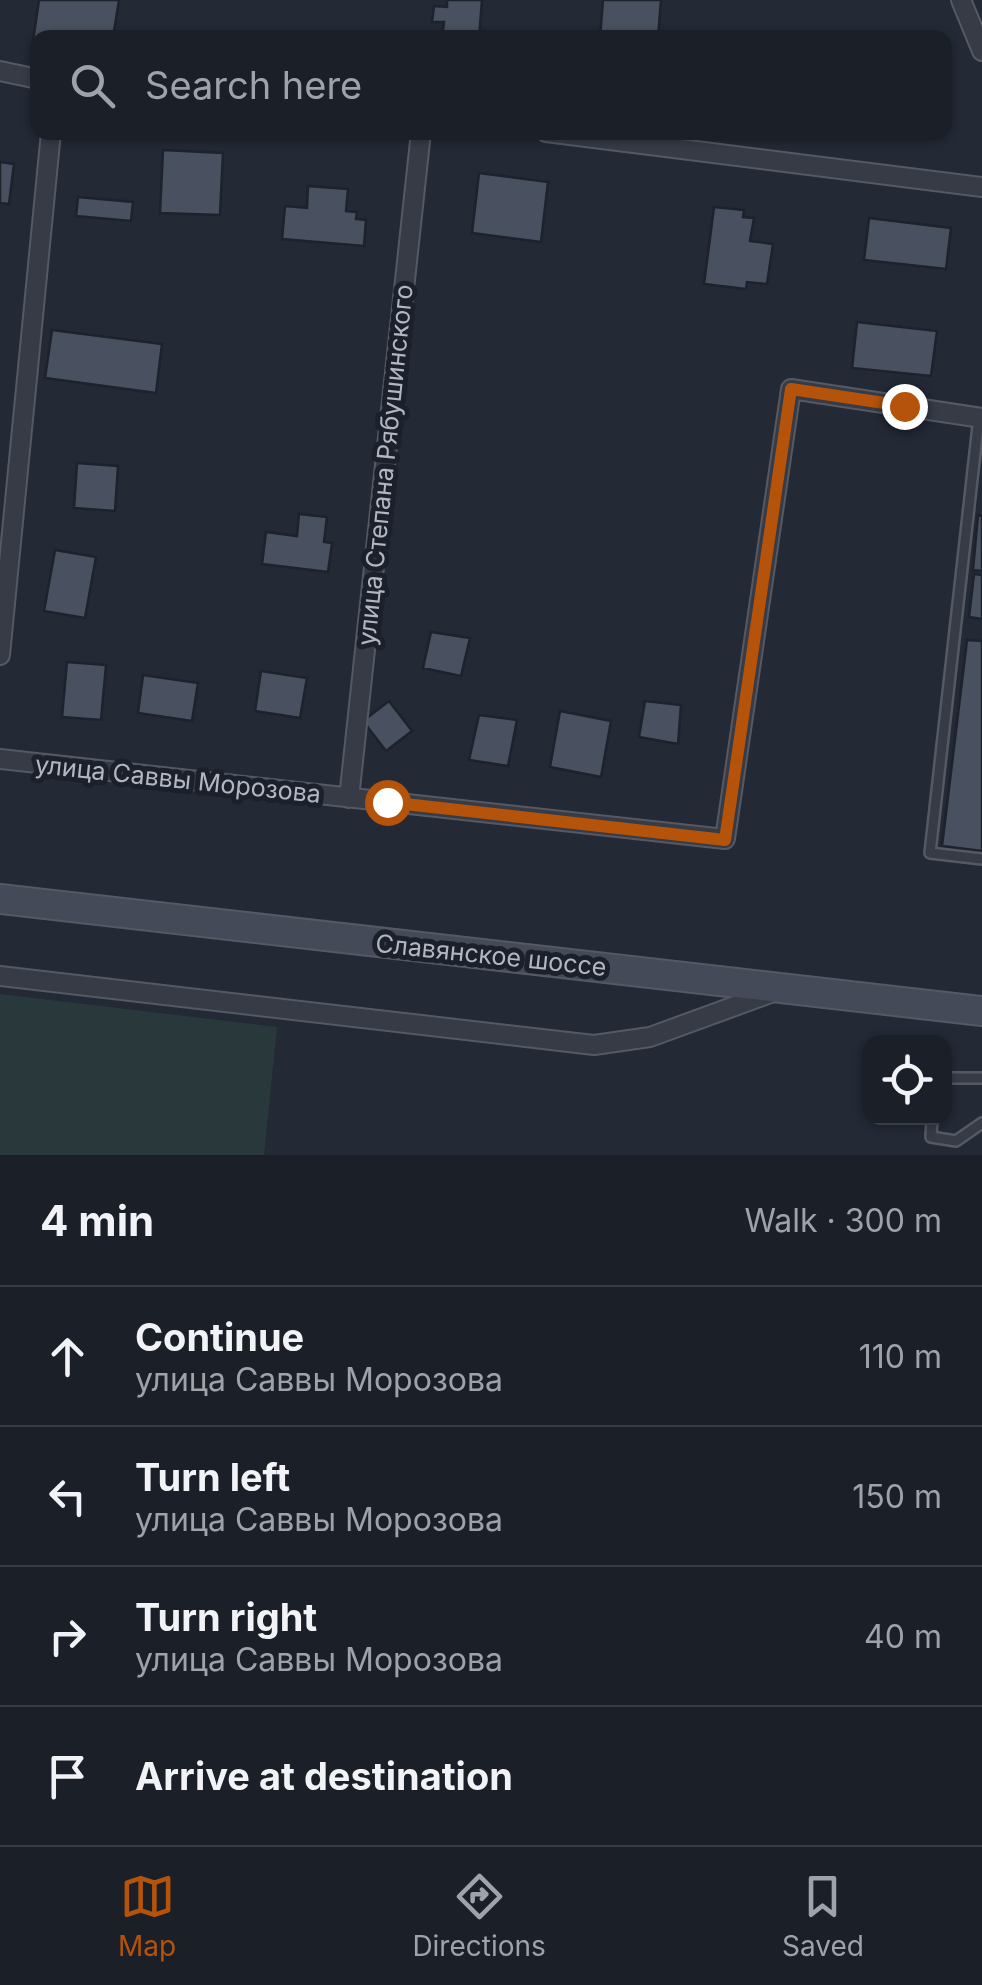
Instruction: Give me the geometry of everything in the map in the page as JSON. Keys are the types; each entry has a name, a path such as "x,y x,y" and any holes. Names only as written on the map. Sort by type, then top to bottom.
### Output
{"main road":[{"name":"Славянское шоссе","path":"0,899 982,1011"}],"street":[{"path":"961,0 982,51"},
{"path":"0,71 30,77"},
{"path":"0,655 49,140"},
{"name":"улица Степана Рябушинского","path":"349,798 420,140"},
{"path":"611,140 982,186"},
{"name":"улица Саввы Морозова","path":"0,759 725,840 791,389 981,418"},
{"path":"0,976 594,1045 650,1037 780,990"}],"lane":[{"path":"981,418 930,853 982,858"},
{"path":"952,1078 982,1078"},
{"path":"932,1125 931,1137 956,1141 982,1124"}],"shaded area":[{"path":"0,994 277,1027 264,1155 0,1155"}],"building":[{"path":"39,0 119,0 114,30 35,30"},
{"path":"447,0 482,0 480,30 443,30 444,22 432,22 434,6 447,7"},
{"path":"603,0 661,0 659,30 601,30"},
{"path":"163,150 223,153 220,215 160,213"},
{"path":"0,162 14,164 9,204 0,203"},
{"path":"479,173 548,182 541,242 472,233"},
{"path":"308,186 348,189 346,211 357,212 356,219 366,220 364,246 282,239 285,206 307,208"},
{"path":"78,197 133,202 131,221 76,216"},
{"path":"714,207 744,210 743,217 754,218 750,241 773,244 767,284 747,282 746,289 704,284"},
{"path":"869,218 951,228 946,269 864,260"},
{"path":"857,322 937,331 931,376 852,368"},
{"path":"52,330 162,344 156,393 45,378"},
{"path":"77,463 118,466 115,511 74,508"},
{"path":"299,514 327,517 324,542 332,543 328,572 262,564 266,532 297,536"},
{"path":"978,515 982,516 982,571 973,570"},
{"path":"55,550 96,557 85,618 44,611"},
{"path":"974,574 982,575 982,619 969,617"},
{"path":"431,632 470,638 461,676 423,668"},
{"path":"967,640 982,641 982,851 942,846"},
{"path":"67,662 106,665 101,720 62,717"},
{"path":"261,671 307,678 300,718 255,711"},
{"path":"143,675 198,683 192,721 138,713"},
{"path":"389,701 412,731 386,751 363,721"},
{"path":"645,701 681,705 678,744 639,737"},
{"path":"560,711 611,721 601,777 550,767"},
{"path":"479,715 517,720 508,766 469,760"}],"route":[{"path":"387,802 725,840 791,389 904,406"}]}
